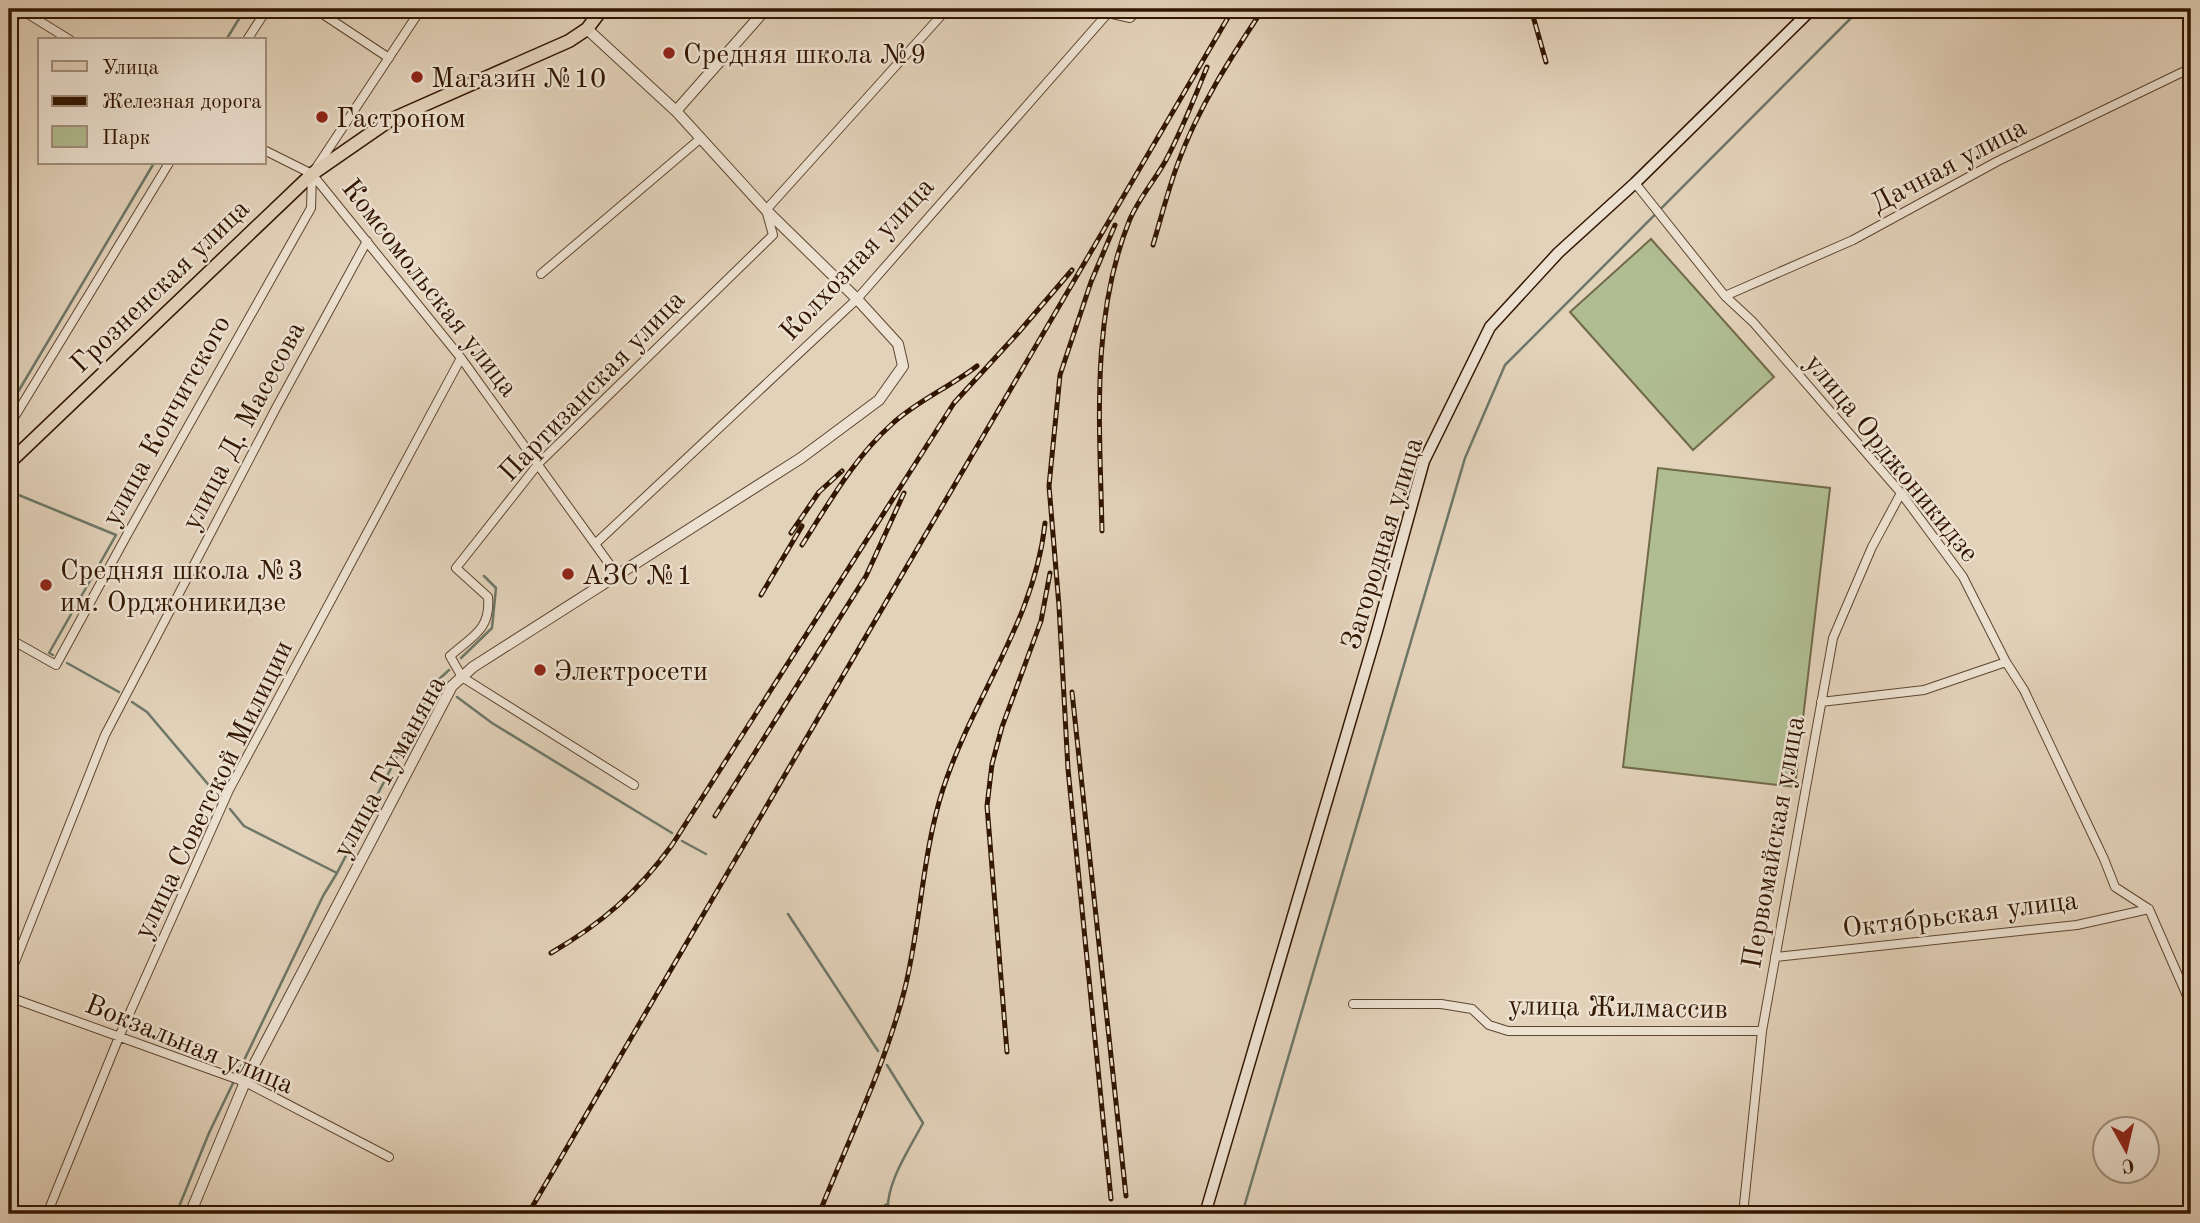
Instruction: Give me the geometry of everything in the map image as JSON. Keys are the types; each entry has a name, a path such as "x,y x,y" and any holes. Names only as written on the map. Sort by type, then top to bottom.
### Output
{"main road":[{"name":"Грозненская улица","path":"9,463 312,174 390,120 569,41 587,29 602,9"},
{"name":"Загородная улица","path":"1205,1214 1377,631 1424,461 1490,327 1558,253 1635,183 1812,9"}],"street":[{"path":"9,27 20,9 67,38"},
{"path":"248,38 267,9"},
{"path":"315,9 389,58"},
{"path":"312,174 421,9"},
{"path":"676,111 766,9"},
{"path":"766,210 947,9"},
{"name":"Колхозная улица","path":"595,544 857,299 1108,13 1130,18 1139,9"},
{"path":"587,29 676,111 766,210 857,299"},
{"name":"Дачная улица","path":"1725,296 1853,240 1998,162 2191,68"},
{"path":"541,274 701,138"},
{"name":"Комсомольская улица","path":"266,151 312,174 461,358 618,576"},
{"path":"9,426 168,164"},
{"name":"улица Кончитского","path":"9,661 13,640 56,665 311,208 312,174"},
{"name":"улица Орджоникидзе","path":"1635,183 1725,296 1753,322 1900,493 1963,577 2006,662 2024,690 2115,887 2149,909"},
{"name":"Партизанская улица","path":"462,677 450,656 485,625 489,611 488,597 456,568 539,463 773,235 766,210"},
{"name":"улица Д. Масесова","path":"9,977 105,736 276,408 367,241"},
{"name":"улица Туманяна","path":"190,1214 245,1082 452,686 474,667 813,450 879,400 904,366 898,344 857,299"},
{"name":"улица Советской Милиции","path":"47,1214 119,1037 229,790 461,358"},
{"name":"Первомайская улица","path":"1743,1214 1762,1031 1833,638 1872,547 1900,493"},
{"path":"1821,702 1924,690 2006,662"},
{"path":"462,677 634,785"},
{"path":"2149,909 2191,1004"},
{"name":"Октябрьская улица","path":"1775,957 2077,925 2149,909"},
{"name":"Вокзальная улица","path":"9,998 245,1082 389,1157"},
{"name":"улица Жилмассив","path":"1353,1004 1441,1004 1472,1009 1489,1025 1507,1031 1762,1031"}],"green space":[{"path":"1651,239 1774,377 1693,450 1570,312"},
{"path":"1658,468 1830,488 1795,787 1623,767"}],"waterway":[{"path":"227,38 245,9"},
{"path":"1242,1214 1465,458 1505,365 1860,9"},
{"path":"9,407 153,164"},
{"path":"9,491 116,535 49,653 53,655"},
{"path":"461,658 492,628 496,588 484,576"},
{"path":"67,663 119,692"},
{"path":"435,683 449,670"},
{"path":"230,809 244,826 337,873 435,683 442,686"},
{"path":"457,697 492,723 672,833"},
{"path":"132,702 147,712 218,796"},
{"path":"682,841 706,854"},
{"path":"176,1214 209,1133 323,896 337,873"},
{"path":"788,914 878,1051"},
{"path":"887,1065 923,1123 894,1179 888,1214"},
{"path":"871,1214 887,1204"}],"railway":[{"path":"528,1214 1233,9"},
{"path":"1153,245 1174,173 1195,122 1227,64 1263,9"},
{"path":"1531,9 1546,62"},
{"path":"1102,531 1099,412 1108,294 1130,219 1172,149 1207,67"},
{"path":"1111,1199 1068,769 1049,486 1060,375 1091,282 1115,225"},
{"path":"551,953 618,906 646,878 672,845 954,403 1072,270"},
{"path":"802,545 843,482 878,437 912,408 977,366"},
{"path":"791,533 819,492 842,471"},
{"path":"715,816 866,576 904,493"},
{"path":"819,1214 896,1020 910,967 930,839 943,789 970,722 1002,658 1029,593 1039,559 1045,523"},
{"path":"761,595 802,526"},
{"path":"1007,1052 987,806 992,764 1002,727 1041,621 1050,573"},
{"path":"1072,692 1126,1196"}],"place":[{"name":"Средняя школа №9","path":"669,53"},
{"name":"Магазин №10","path":"417,77"},
{"name":"Гастроном","path":"322,117"},
{"name":"АЗС №1","path":"568,574"},
{"name":"Средняя школа №3 им. Орджоникидзе","path":"46,585"},
{"name":"Электросети","path":"540,670"}]}
